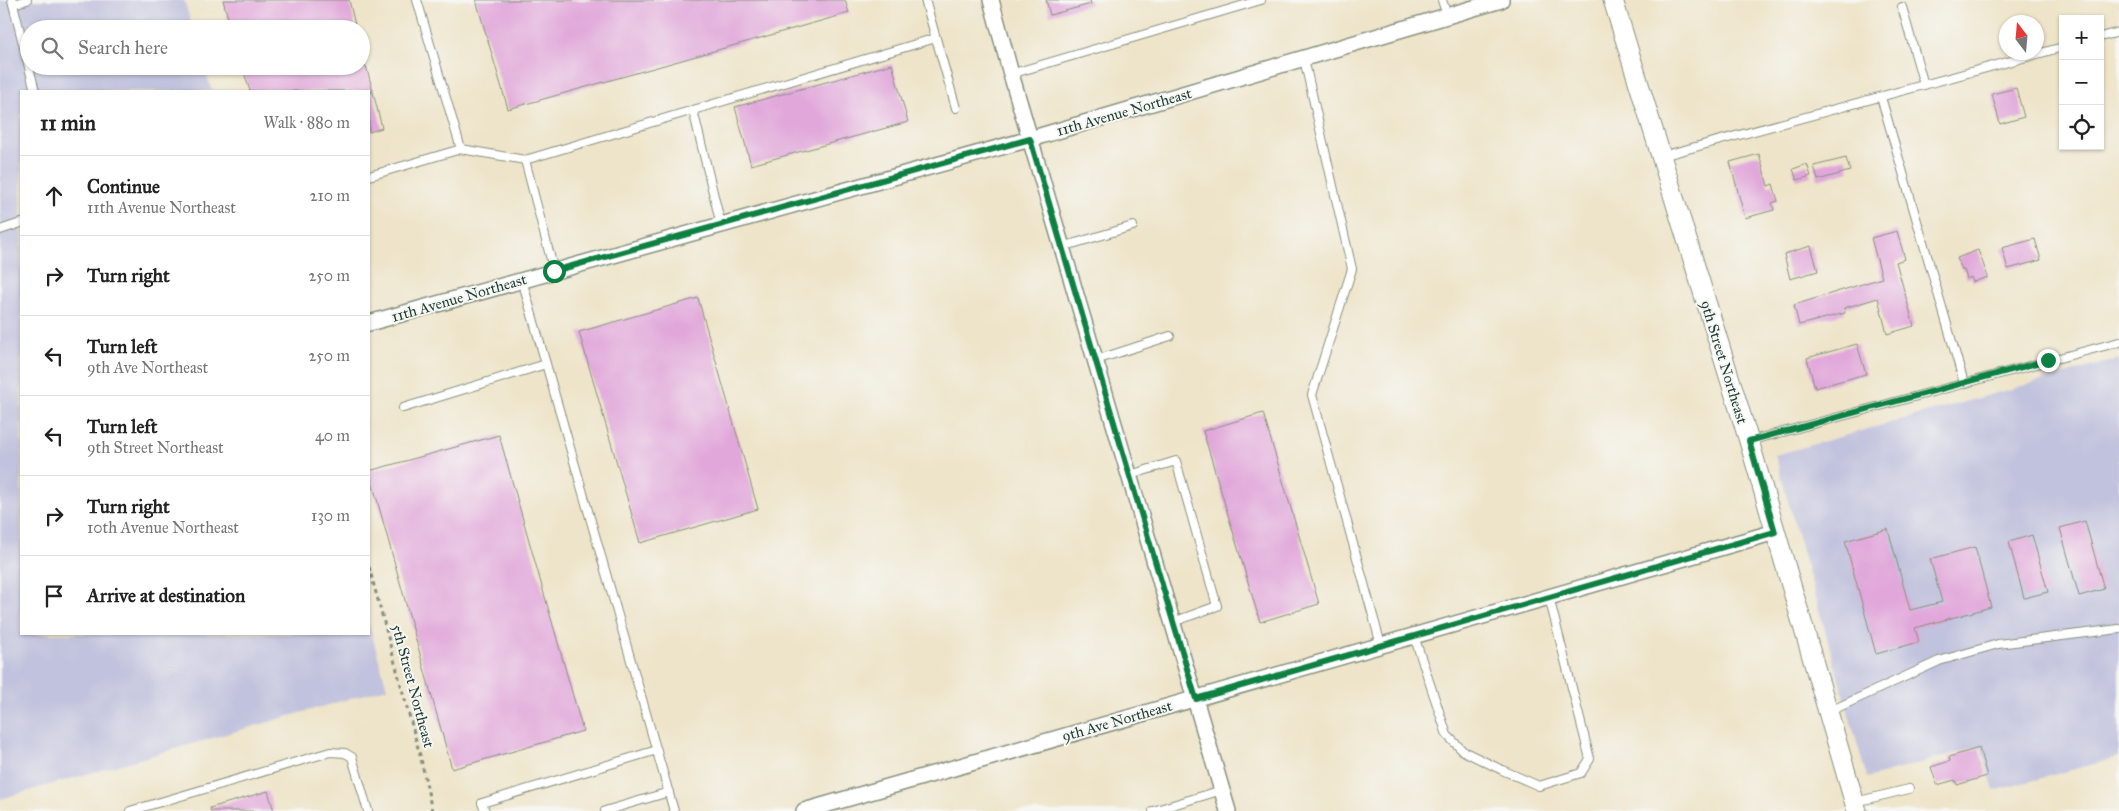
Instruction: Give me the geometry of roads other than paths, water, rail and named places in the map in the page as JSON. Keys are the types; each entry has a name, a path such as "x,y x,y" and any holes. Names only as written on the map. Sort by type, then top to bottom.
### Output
{"street":[{"path":"991,0 1011,74 1228,811"},
{"name":"11th Avenue Northeast","path":"370,323 1030,139 1502,0"},
{"name":"9th Street Northeast","path":"1613,0 1749,441 1855,806"},
{"name":"9th Ave Northeast","path":"804,811 1775,532"}],"lane":[{"path":"20,30 13,2 27,0"},
{"path":"417,0 461,149"},
{"path":"925,0 956,108"},
{"path":"1011,74 1261,0"},
{"path":"1442,0 1448,16"},
{"path":"1902,7 1924,85"},
{"path":"2104,36 2119,32"},
{"path":"370,176 461,149 525,160 936,38"},
{"path":"1662,156 2059,48"},
{"path":"1304,59 1352,269 1312,395 1381,645"},
{"path":"31,75 35,90"},
{"path":"1881,97 1964,383"},
{"path":"693,110 721,225"},
{"path":"525,160 554,271"},
{"path":"0,230 20,223"},
{"path":"1062,247 1133,226"},
{"path":"522,280 674,811"},
{"path":"1096,360 1170,336"},
{"path":"1749,441 2119,342"},
{"path":"403,408 546,364"},
{"path":"1130,475 1176,461 1217,606 1173,622"},
{"path":"1414,636 1447,736 1464,750 1502,770 1539,786 1581,773 1590,759 1549,597"},
{"path":"1828,712 1939,661 1989,647 2083,632 2119,629"},
{"path":"485,811 482,804 657,750"},
{"path":"130,811 330,752 345,753 352,757 368,811"},
{"path":"1855,806 1909,789"},
{"path":"1153,811 1222,790"},
{"path":"605,811 669,792"}]}
